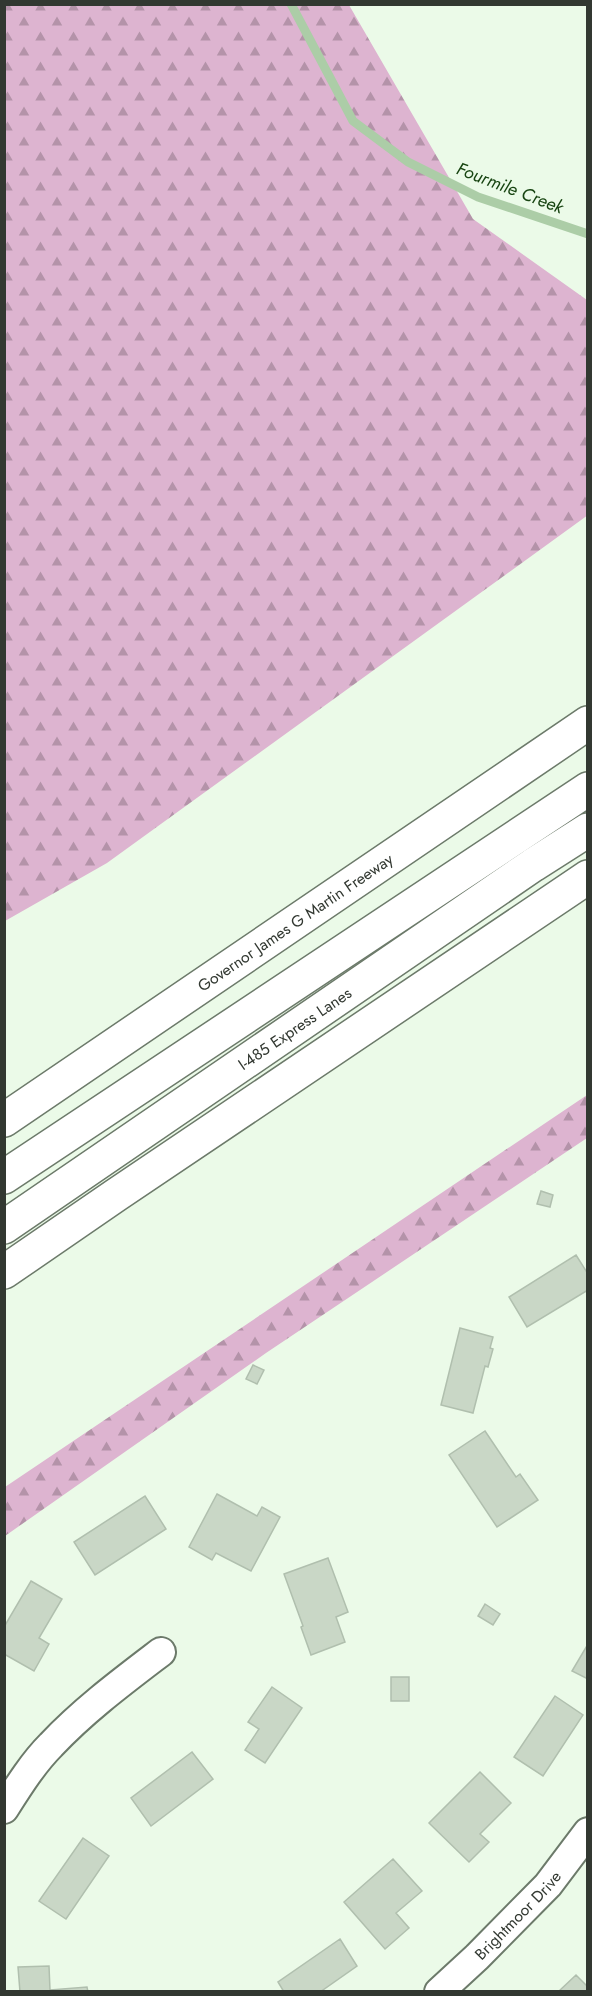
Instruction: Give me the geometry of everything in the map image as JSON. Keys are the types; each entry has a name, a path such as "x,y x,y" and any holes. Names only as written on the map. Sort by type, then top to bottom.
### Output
{"highway":[{"name":"Governor James G Martin Freeway","path":"4,1120 588,723"},
{"path":"4,1177 588,789"},
{"name":"I-485 Express Lanes","path":"4,1227 513,878 588,830"},
{"path":"4,1272 588,878"}],"street":[{"path":"4,1809 49,1746 97,1701 161,1652"},
{"name":"Brightmoor Drive","path":"439,1992 548,1885 588,1832"}],"green space":[{"path":"5,4 349,5 473,219 587,300 588,515 107,863 5,921"},
{"path":"587,1095 587,1138 266,1353 5,1536 5,1487"}],"building":[{"path":"541,1191 553,1195 550,1207 537,1204"},
{"path":"576,1255 588,1274 588,1290 527,1327 509,1297"},
{"path":"460,1328 493,1337 490,1348 493,1349 488,1367 485,1366 473,1413 441,1405"},
{"path":"253,1365 264,1370 257,1384 246,1379"},
{"path":"485,1431 516,1477 520,1474 538,1500 497,1527 449,1455"},
{"path":"217,1494 257,1516 262,1507 280,1517 251,1571 216,1553 212,1560 189,1547"},
{"path":"145,1496 166,1529 95,1575 74,1542"},
{"path":"328,1558 348,1612 336,1617 345,1642 311,1655 284,1574"},
{"path":"31,1581 62,1599 39,1638 49,1644 34,1671 4,1654 4,1627"},
{"path":"485,1604 500,1614 493,1625 478,1616"},
{"path":"588,1644 588,1679 572,1671"},
{"path":"391,1677 409,1677 409,1701 391,1701"},
{"path":"272,1687 302,1708 265,1763 245,1750 259,1729 248,1722"},
{"path":"555,1696 583,1715 543,1776 514,1757"},
{"path":"192,1752 213,1779 151,1826 131,1798"},
{"path":"480,1772 511,1803 480,1834 489,1842 469,1862 429,1823"},
{"path":"83,1838 109,1856 66,1919 39,1901"},
{"path":"393,1859 422,1891 396,1913 409,1928 385,1949 344,1902"},
{"path":"340,1939 357,1966 320,1992 284,1992 278,1982"},
{"path":"49,1966 50,1990 87,1987 88,1992 20,1992 18,1967"},
{"path":"576,1975 588,1987 588,1992 558,1992"}],"waterway":[{"name":"Fourmile Creek","path":"291,4 353,121 408,162 478,197 588,234"}]}
